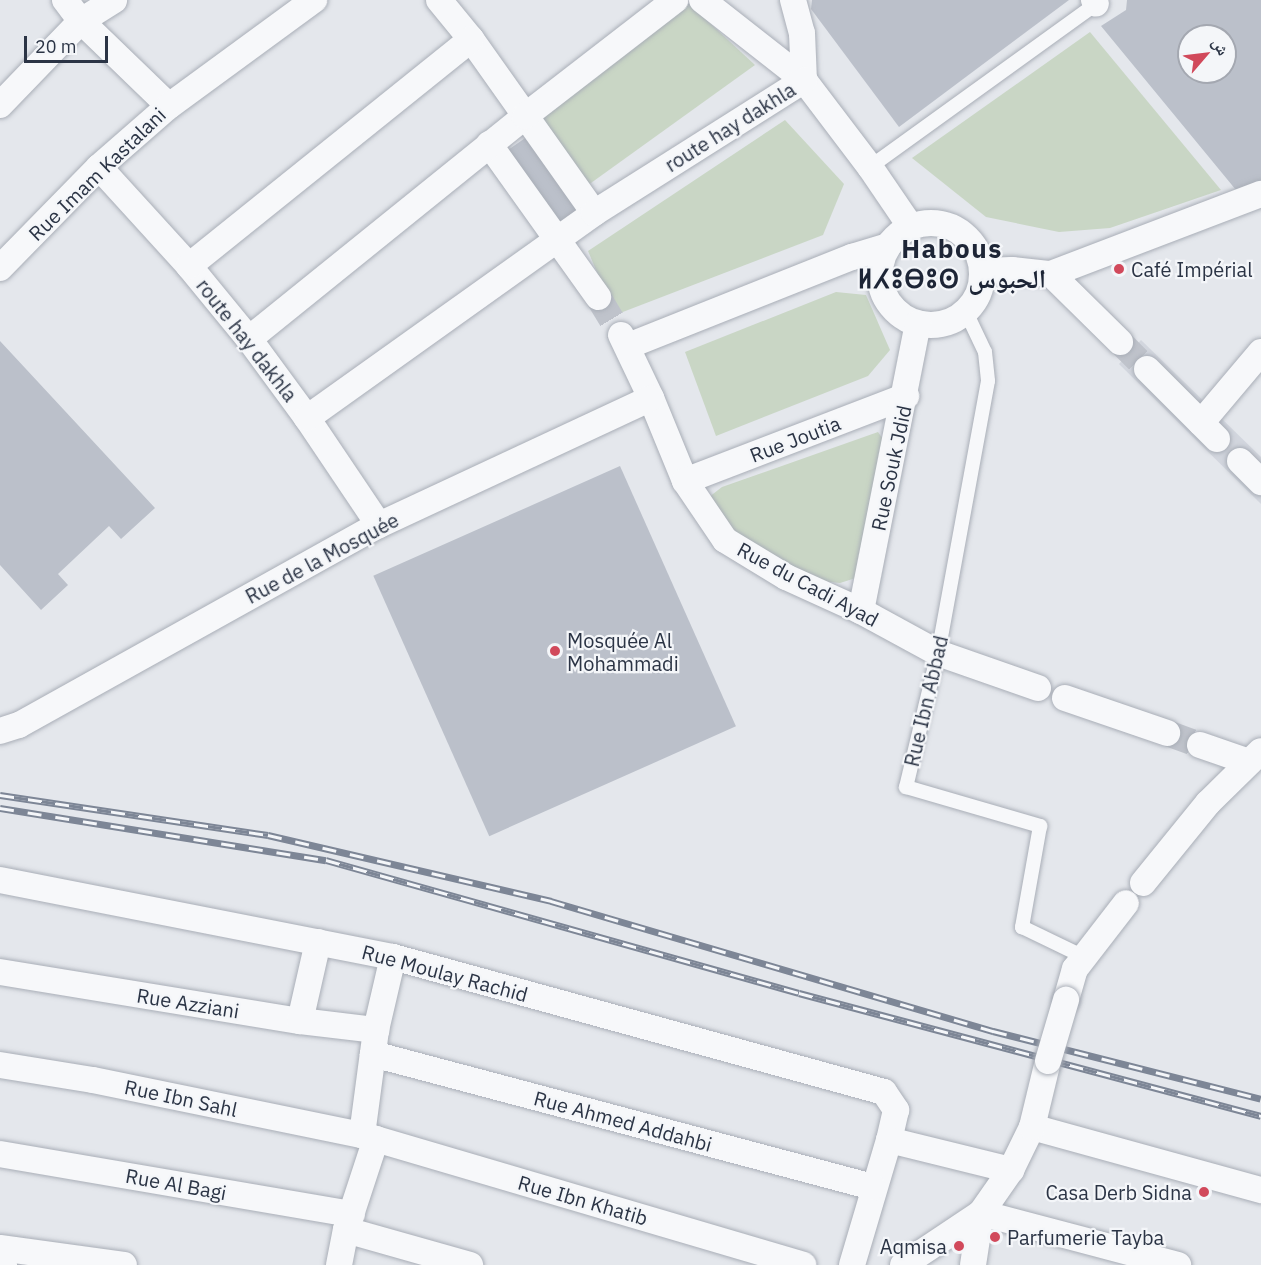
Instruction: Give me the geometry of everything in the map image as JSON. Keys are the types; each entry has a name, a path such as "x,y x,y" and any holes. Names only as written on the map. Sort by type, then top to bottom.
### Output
{"street":[{"path":"65,0 81,21 169,106"},
{"path":"0,105 81,21 114,0"},
{"name":"Rue Imam Kastalani","path":"0,268 99,167 169,106 314,0"},
{"path":"439,0 471,39 594,213"},
{"path":"249,339 489,144 675,0"},
{"path":"702,0 804,80"},
{"path":"793,0 802,33 804,80"},
{"path":"189,266 471,39"},
{"name":"route hay dakhla","path":"307,418 594,213 804,80 870,167 910,227"},
{"path":"489,144 598,297"},
{"name":"route hay dakhla","path":"99,167 189,266 249,339 307,418 379,525"},
{"path":"982,271 1012,270 1051,274 1261,194"},
{"path":"934,223 957,230 975,248 982,271 979,291 966,312 946,323 929,326 918,324 895,310 883,292 880,266 888,246 910,227 934,223"},
{"name":"Rue du Cadi Ayad","path":"888,246 852,257 624,341 651,398 685,481 725,540 786,577 861,611 938,653 1038,688"},
{"path":"1051,274 1119,342"},
{"name":"Rue Souk Jdid","path":"861,611 906,396 918,324"},
{"path":"1147,369 1209,431 1261,352"},
{"name":"Rue Joutia","path":"685,481 906,396"},
{"name":"Rue de la Mosquée","path":"0,731 19,725 379,525 651,398"},
{"path":"1240,462 1261,482"},
{"path":"1065,698 1167,733"},
{"path":"1200,745 1255,756"},
{"path":"1143,883 1208,803 1255,756"},
{"name":"Rue Moulay Rachid","path":"0,880 393,957 884,1092 896,1110 889,1140"},
{"path":"903,1265 981,1213 1011,1170 1032,1127 1048,1061 1080,963 1126,903"},
{"path":"300,1021 318,942"},
{"path":"339,1265 369,1137 374,1042 393,957"},
{"name":"Rue Azziani","path":"0,972 300,1021 374,1042"},
{"name":"Rue Ahmed Addahbi","path":"374,1042 873,1187"},
{"name":"Rue Ibn Sahl","path":"0,1065 93,1080 369,1137"},
{"path":"1032,1127 1261,1190"},
{"name":"Rue Ibn Khatib","path":"369,1137 803,1265"},
{"path":"852,1265 873,1187 889,1140 1011,1170"},
{"name":"Rue Al Bagi","path":"0,1154 349,1222 470,1265"},
{"path":"973,1265 981,1213"},
{"path":"981,1213 1178,1265"},
{"path":"4,1265 0,1248 124,1265"}],"lane":[{"path":"870,167 1095,2"},
{"name":"Rue Ibn Abbad","path":"966,312 985,352 988,381 938,653 906,787 1040,826 1022,927 1080,963"}],"shaded area":[{"path":"1141,340 1261,457 1261,504 1119,364"}],"green space":[{"path":"685,0 755,65 584,188 532,117"},
{"path":"1090,32 1221,190 1110,228 1059,232 986,217 912,158"},
{"path":"785,120 844,184 823,235 615,315 588,251"},
{"path":"836,292 866,295 890,350 868,376 716,436 685,352"},
{"path":"878,432 889,448 862,576 840,583 802,579 753,558 704,501 722,487"}],"building":[{"path":"812,0 1069,0 899,127 811,9"},
{"path":"1127,0 1261,0 1261,181 1236,190 1101,26 1126,10"},
{"path":"528,136 580,210 552,229 500,156"},
{"path":"0,341 155,508 121,539 109,526 58,574 68,585 41,610 0,565"},
{"name":"Mosquée Al Mohammadi","path":"620,466 736,726 489,836 373,576"}],"tunnel":[{"path":"598,297 621,335"},
{"path":"1120,342 1147,369"},
{"path":"1167,733 1200,745"}],"railway":[{"path":"0,795 268,835 551,901 993,1031 1261,1099"},
{"path":"0,808 326,860 799,993 1261,1116"}],"place":[{"name":"Café Impérial","path":"1119,269"},
{"name":"Mosquée Al Mohammadi","path":"555,651"},
{"name":"Casa Derb Sidna","path":"1204,1192"},
{"name":"Parfumerie Tayba","path":"995,1237"},
{"name":"Aqmisa","path":"959,1246"}],"district":[{"name":"Habous ⵍⵃⵓⴱⵓⵙ الحبوس","path":"952,264"}]}
